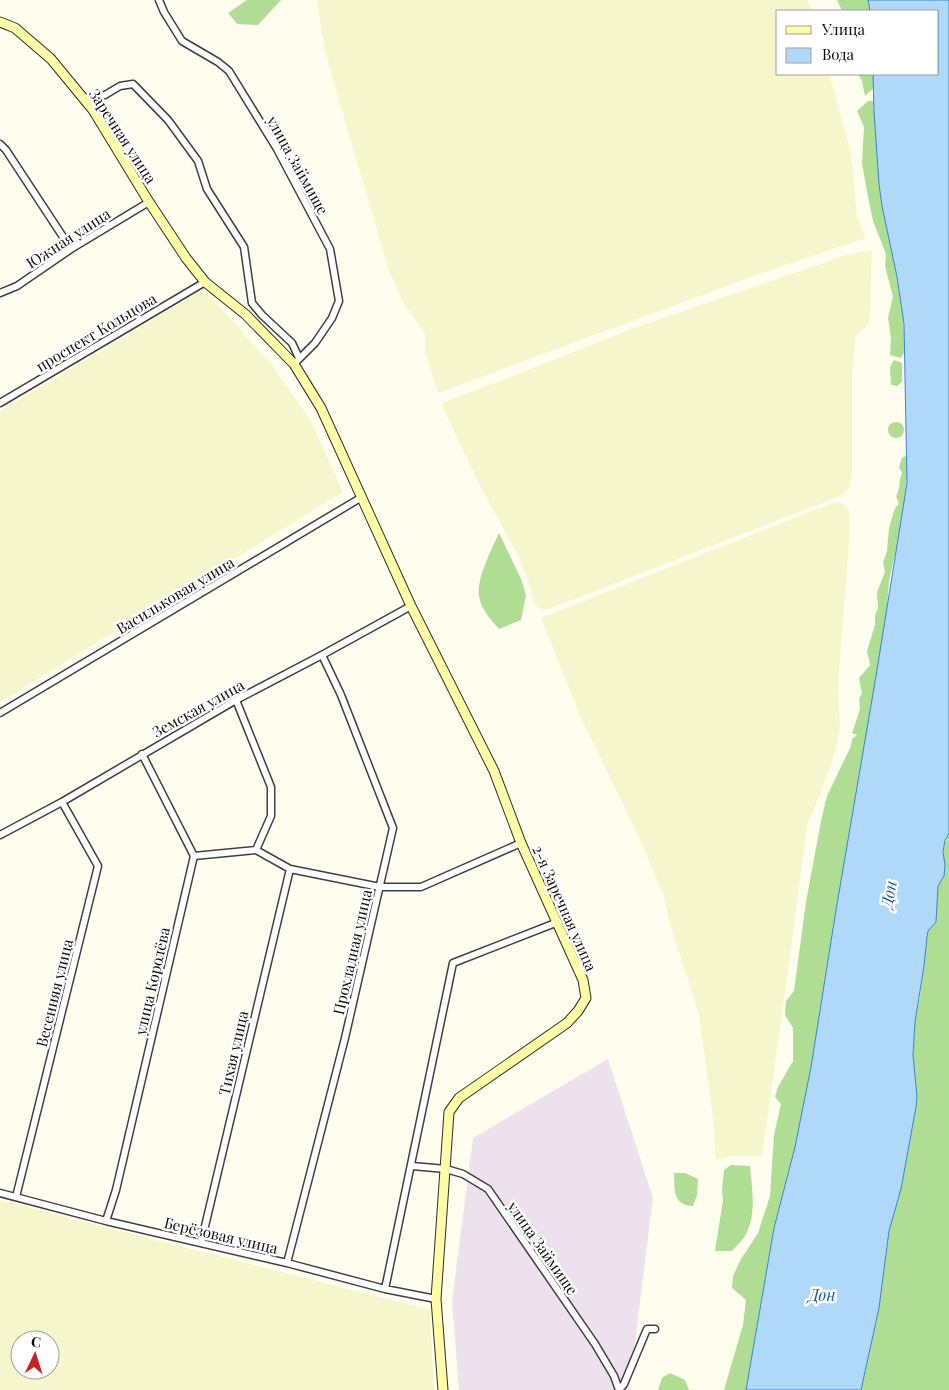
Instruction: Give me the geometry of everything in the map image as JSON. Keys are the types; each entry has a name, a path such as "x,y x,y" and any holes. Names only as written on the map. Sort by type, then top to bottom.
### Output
{"street":[{"name":"улица Займище","path":"159,0 164,12 182,41 218,62 229,71 277,149 330,249 339,301 332,318 314,343 297,361"},
{"name":"Заречная улица","path":"0,22 14,28 51,59 84,98 149,202 186,258 205,282 245,314 297,361"},
{"path":"84,98 105,95 120,86 133,84 168,120 198,161 207,189 244,247 252,303 292,343 297,361"},
{"path":"0,144 6,150 71,249"},
{"name":"Южная улица","path":"0,293 17,286 71,249 149,202"},
{"name":"проспект Кольцова","path":"0,403 205,282"},
{"name":"2-я Заречная улица","path":"297,361 321,408 411,606 494,771 521,843 583,980 586,998 567,1023 459,1098 449,1112 436,1299 443,1390"},
{"name":"Васильковая улица","path":"0,713 362,497"},
{"name":"Земская улица","path":"0,835 62,802 236,700 411,606"},
{"name":"Прохладная улица","path":"287,1262 345,1038 393,828 341,695 322,655"},
{"path":"236,700 271,787 271,816 256,850"},
{"path":"142,754 194,856 256,850 290,869 380,887 421,887 521,843"},
{"name":"Весенняя улица","path":"16,1197 98,866 62,802"},
{"name":"улица Королёва","path":"106,1222 116,1190 194,856"},
{"name":"Тихая улица","path":"201,1243 290,869"},
{"path":"385,1288 453,963 558,922"},
{"name":"улица Займище","path":"412,1166 446,1169 464,1174 488,1190 594,1344 614,1376 619,1390"},
{"name":"Берёзовая улица","path":"0,1193 106,1222 287,1262 385,1288 436,1299"},
{"path":"619,1390 624,1384 647,1329 655,1330"}],"shaded area":[{"path":"608,1059 653,1198 629,1390 459,1390 452,1301 473,1138"}],"green space":[{"path":"247,0 281,0 258,25 237,24 228,13"},
{"path":"317,0 807,0 812,10 776,10 776,75 829,75 851,152 857,217 866,238 756,275 438,393 425,352 425,333 404,304 389,271 323,40"},
{"path":"837,0 868,0 870,10 842,10"},
{"path":"859,75 878,75 879,83 865,96 862,81"},
{"path":"868,101 874,101 873,107 878,125 877,159 879,182 903,315 905,351 901,358 890,355 891,338 888,318 893,297 885,266 886,254 873,221 862,163 864,127 857,111"},
{"path":"872,250 870,317 867,326 855,337 852,376 852,473 849,489 840,496 549,609 540,609 534,603 520,559 480,486 443,408 443,402 637,327 843,256"},
{"path":"204,289 272,365 311,421 343,492 0,702 0,411"},
{"path":"894,360 902,363 902,382 897,386 891,385 890,367"},
{"path":"896,422 904,430 896,438 888,430"},
{"path":"905,456 907,458 906,505 889,581 886,619 811,1067 795,1147 774,1228 746,1390 724,1390 743,1325 746,1300 732,1288 733,1276 741,1259 758,1233 770,1196 774,1135 781,1104 775,1097 778,1087 793,1061 793,1028 785,1015 786,1001 794,991 806,902 827,796 851,746 852,739 857,735 852,733 860,709 859,698 862,694 859,678 870,665 867,651 878,608 877,592 885,572 883,562 887,551 889,528 895,508 899,504 896,496 902,473 899,467 902,458"},
{"path":"835,502 842,503 849,510 850,529 838,685 840,726 836,749 807,825 762,1156 732,1156 716,1160 713,1117 699,1015 669,920 664,896 636,831 582,720 541,618"},
{"path":"499,533 521,579 526,595 521,620 499,629 482,605 479,589 485,564"},
{"path":"949,834 949,1390 861,1390 879,1308 889,1231 901,1189 916,1107 917,1097 913,1055 915,1022 928,931 936,922 938,886 943,874 944,847"},
{"path":"731,1165 750,1166 753,1202 751,1219 745,1236 732,1251 715,1251 723,1200 724,1170"},
{"path":"674,1173 685,1173 698,1179 697,1195 693,1206 681,1203 678,1200 675,1191"},
{"path":"0,1200 430,1310 434,1390 0,1390"},
{"path":"670,1373 685,1380 689,1390 658,1390 662,1378"}],"water":[{"name":"Дон","path":"868,0 949,0 949,834 945,840 943,852 944,876 938,886 936,922 928,931 915,1022 913,1055 917,1097 916,1107 901,1189 889,1231 879,1308 861,1390 746,1390 774,1228 795,1147 811,1067 907,483 904,324 879,184 873,75 939,75 939,10 870,10"}]}
